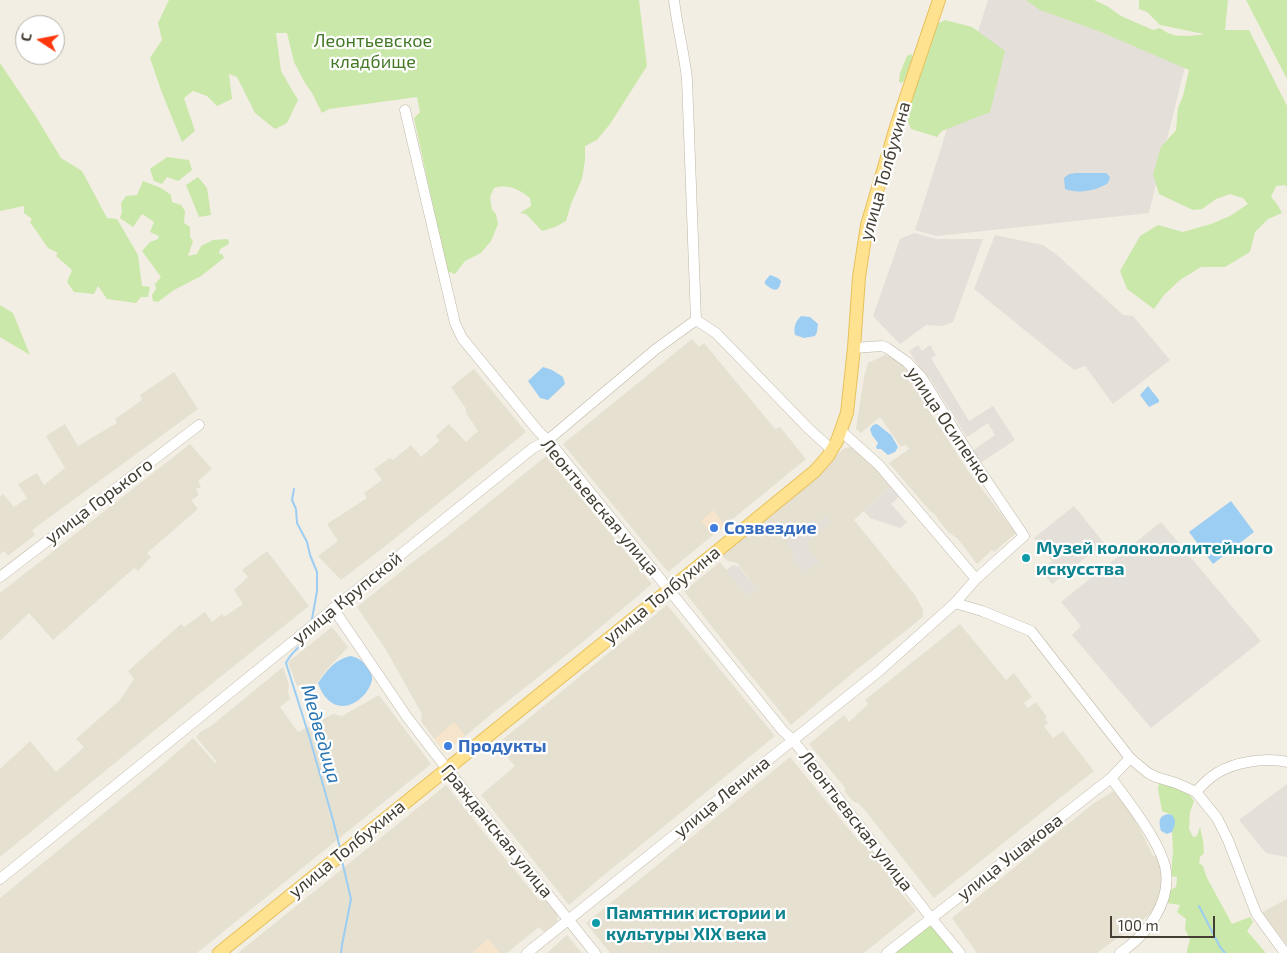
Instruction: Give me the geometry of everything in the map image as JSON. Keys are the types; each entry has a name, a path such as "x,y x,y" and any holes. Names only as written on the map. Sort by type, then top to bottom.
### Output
{"main road":[{"name":"улица Толбухина","path":"219,953 668,590 823,462 832,450 847,413 859,277 866,225 896,127 939,0"}],"street":[{"path":"674,0 687,78 696,320 716,333 808,428 832,450"},
{"name":"Леонтьевская улица","path":"405,110 455,323 462,338 539,432 548,440 782,732 793,740 960,953"},
{"name":"улица Крупской","path":"0,879 533,448 548,440 656,349 696,320"},
{"name":"улица Осипенко","path":"854,348 882,346 907,362 918,373 974,462 1024,536"},
{"name":"улица Горького","path":"0,577 199,425"},
{"path":"841,431 879,465 976,579"},
{"name":"улица Ленина","path":"527,953 878,672 955,604 976,579 1024,536"},
{"path":"955,604 982,611 1031,631 1130,758 1148,774 1196,792 1211,809 1224,830 1256,912 1285,953"},
{"name":"Гражданская улица","path":"334,608 407,717 595,953"},
{"name":"улица Ушакова","path":"887,953 1112,778 1130,758"},
{"path":"1196,792 1216,773 1226,769 1261,760 1287,762"},
{"path":"1112,778 1143,824 1161,856 1165,866 1166,883 1159,909 1145,931 1131,946 1120,953"}],"shaded area":[{"path":"988,0 1041,0 1185,66 1149,213 937,236 915,230"},
{"path":"914,233 936,239 983,239 953,322 942,326 926,325 900,344 873,316 900,239"},
{"path":"995,235 1043,245 1057,255 1123,315 1133,316 1170,360 1113,404 1085,366 1074,370 974,289"},
{"path":"692,339 699,347 704,343 775,429 780,427 806,459 668,572 563,444"},
{"path":"918,345 922,351 930,345 936,355 931,358 969,421 993,406 1015,440 979,464 972,451 995,435 988,423 967,437 929,377 926,378 909,351"},
{"path":"884,355 890,356 904,367 906,365 913,376 910,378 925,404 968,471 1016,533 994,552 992,550 977,564 957,538 948,532 935,514 931,512 889,463 909,449 906,445 901,447 880,417 861,433 856,429 868,363"},
{"path":"474,369 526,432 341,580 318,556 338,541 327,524 367,498 364,493 382,480 374,469 390,458 393,460 411,445 421,457 439,441 436,436 449,424 466,442 478,431 451,387"},
{"path":"174,372 198,409 32,530 35,535 8,556 4,551 0,554 0,497 3,494 14,507 27,498 18,484 37,473 44,485 65,468 46,436 65,424 78,446 117,423 115,419 142,400 140,395"},
{"path":"190,444 212,469 198,481 201,487 196,489 199,495 191,500 198,509 147,553 151,557 138,571 134,568 53,640 29,613 0,641 0,593"},
{"path":"849,447 860,451 892,485 854,520 915,595 923,610 923,617 791,725 684,591 720,562 747,596 757,589 737,563 728,561 723,557 723,553 818,475 843,449","holes":["813,519 817,523 831,520 804,544 794,560 792,549"]},
{"path":"546,456 652,584 445,753 421,721 422,714 386,650 357,607"},
{"path":"892,485 901,495 891,504 907,522 900,528 870,518 864,511"},
{"path":"1074,506 1104,543 1052,584 1041,570 1052,561 1034,538"},
{"path":"713,510 725,525 713,535 701,521"},
{"path":"826,515 831,521 805,544 819,562 804,574 794,560 792,549 786,542 813,518 817,523"},
{"path":"1161,522 1261,641 1151,728 1072,635 1081,626 1061,602"},
{"path":"267,551 309,606 0,857 0,769 30,741 56,772 84,747 76,739 120,700 134,679 128,671 181,624 184,627 205,612 212,622 222,614 224,617 243,604 234,590 248,577 242,570"},
{"path":"733,565 739,567 757,589 747,596 726,570"},
{"path":"667,605 775,736 569,905 481,795 515,766 496,745"},
{"path":"960,624 1006,680 1014,673 1032,697 1024,703 1028,708 1036,702 1047,717 1045,719 1048,723 1044,726 1053,738 1063,731 1094,771 934,898 864,809 844,791 846,789 809,744 844,715 849,722 868,704 865,700"},
{"path":"332,627 348,647 316,684 297,686 288,662"},
{"path":"283,667 289,685 290,699 280,707 298,732 333,714 342,716 379,695 431,764 197,953 0,953 0,898 193,738 215,763 217,762 196,737"},
{"path":"454,722 465,735 445,753 434,739"},
{"path":"790,757 862,845 865,842 896,881 893,883 916,911 864,953 610,953 586,923"},
{"path":"1287,784 1287,857 1266,853 1239,820"},
{"path":"446,785 540,901 545,898 558,915 557,921 553,925 544,932 539,927 507,953 238,953"},
{"path":"1117,789 1153,856 1157,855 1162,867 1164,883 1157,909 1097,953 977,953 952,918 1094,803"},
{"path":"1287,899 1287,945 1261,913"},
{"path":"567,935 582,953 547,953"},
{"path":"488,939 500,953 473,952"}],"green space":[{"name":"Леонтьевское кладбище","path":"169,0 639,0 647,66 610,124 597,140 585,146 582,179 566,221 542,231 526,214 520,213 531,206 530,198 513,188 494,188 490,197 492,210 496,214 498,224 491,241 481,253 465,261 455,274 447,271 414,118 420,112 417,97 329,109 322,113 294,62 287,33 276,33 281,71 298,100 287,123 275,129 255,113 237,77 229,74 232,99 217,106 207,96 193,91 184,98 195,131 182,142 150,58 162,40 158,23"},
{"path":"1026,0 1094,0 1121,16 1153,30 1160,28 1174,35 1187,36 1204,34 1160,25 1147,12 1139,9 1139,0 1228,0 1225,30 1249,30 1287,106 1287,187 1285,185 1276,186 1271,197 1282,213 1268,219 1255,232 1250,252 1225,267 1201,267 1180,280 1164,295 1154,309 1127,289 1120,271 1140,236 1158,225 1183,232 1211,224 1230,216 1248,204 1243,198 1230,194 1216,199 1202,209 1193,210 1159,194 1153,174 1161,147 1176,130 1178,108 1189,70 1101,32 1040,10"},
{"path":"1246,0 1287,0 1287,79"},
{"path":"945,20 972,27 1005,51 990,112 942,131 937,137 911,129 906,117 935,25"},
{"path":"911,54 913,57 904,81 902,83 899,82 900,73 907,56"},
{"path":"0,63 61,158 82,171 107,218 117,219 138,255 142,286 150,287 148,297 141,297 136,303 107,299 98,286 94,294 74,292 67,282 72,270 56,256 58,253 48,248 30,222 32,219 24,213 24,206 0,211"},
{"path":"167,157 189,160 192,170 178,181 167,177 162,184 154,181 150,169"},
{"path":"198,177 207,188 211,215 199,217 186,185"},
{"path":"143,181 161,188 171,195 172,202 181,205 185,211 184,223 190,227 190,237 193,241 188,256 197,254 201,246 213,240 228,239 229,244 220,249 219,254 222,254 224,258 201,276 174,290 158,302 153,301 152,295 156,289 155,284 161,277 142,251 150,242 158,239 159,236 150,232 154,222 142,214 133,227 120,218 122,212 121,203 126,196 137,195"},
{"path":"0,305 13,313 30,355 0,337"},
{"path":"1159,784 1175,787 1189,794 1194,801 1190,812 1189,829 1193,837 1197,836 1200,827 1204,853 1200,857 1199,863 1203,866 1207,878 1232,924 1250,917 1253,922 1247,931 1266,953 1187,953 1190,940 1185,929 1186,919 1177,912 1180,905 1167,903 1168,891 1176,887 1177,877 1171,876 1172,832 1174,827 1172,815 1162,811 1158,789"},
{"path":"929,923 958,953 892,953"}],"water":[{"path":"1106,173 1110,177 1108,183 1093,190 1070,191 1065,189 1064,178 1069,174"},
{"path":"770,275 781,281 779,288 775,290 765,284"},
{"path":"801,316 810,317 818,324 815,336 804,338 795,335 795,324"},
{"path":"543,367 563,377 565,384 548,400 540,398 528,381"},
{"path":"1148,386 1159,400 1159,402 1149,407 1140,395"},
{"path":"877,424 891,435 898,447 895,452 888,455 881,449 877,449 878,443 870,429 873,425"},
{"path":"1231,501 1254,532 1213,564 1189,532"},
{"path":"350,656 363,662 372,680 366,692 358,700 344,706 338,705 326,698 318,683 335,663"},
{"path":"1172,815 1175,823 1172,832 1167,834 1161,831 1160,822 1162,816"}],"waterway":[{"name":"Медведица","path":"294,489 292,500 296,509 297,523 307,542 317,572 317,591 312,619"},
{"name":"Медведица","path":"308,635 286,663 310,739 340,848"},
{"name":"Медведица","path":"341,953 351,899 342,861"},
{"path":"1199,906 1225,953"}],"place":[{"name":"Созвездие","path":"714,528"},
{"name":"Музей колокололитейного искусства","path":"1026,558"},
{"name":"Продукты","path":"448,746"},
{"name":"Памятник истории и культуры XIX века","path":"596,923"}]}
